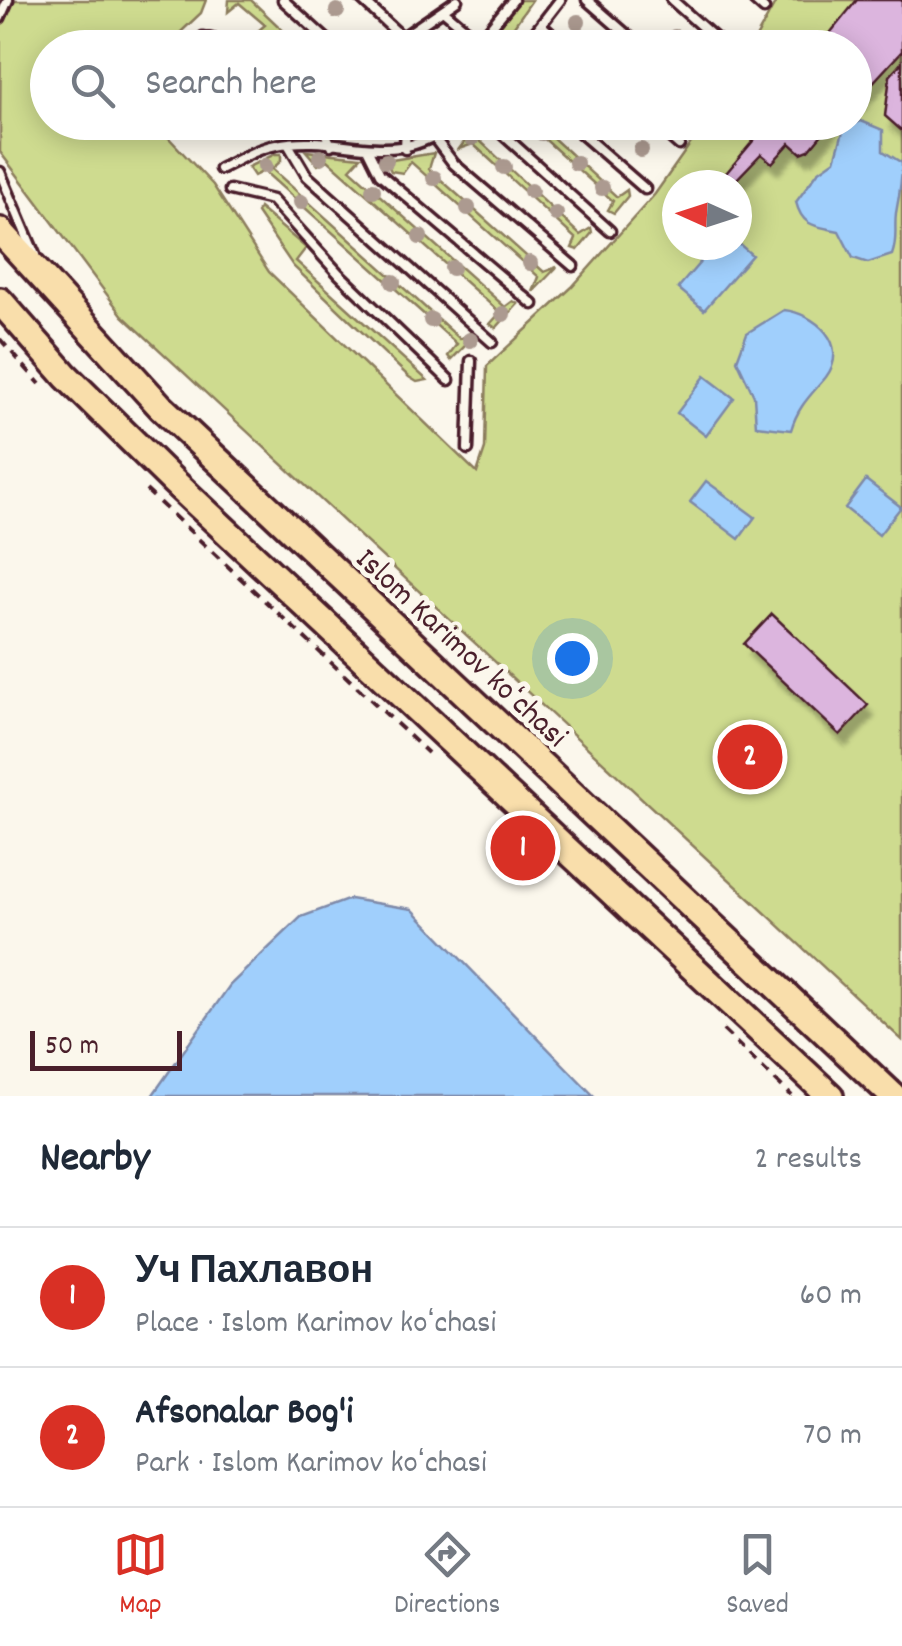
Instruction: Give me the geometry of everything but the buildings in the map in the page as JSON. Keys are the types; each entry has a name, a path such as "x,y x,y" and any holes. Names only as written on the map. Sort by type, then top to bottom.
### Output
{"main road":[{"name":"Islom Karimov koʻchasi","path":"0,231 48,288 161,406 894,1096"},
{"path":"0,302 66,376 535,835 830,1096"}],"lane":[{"path":"0,18 8,0"},
{"path":"283,0 316,30"},
{"path":"362,0 395,30"},
{"path":"438,0 464,30"},
{"path":"421,30 457,0"},
{"path":"488,30 513,0"},
{"path":"536,30 560,0"},
{"path":"588,0 622,30"},
{"path":"672,0 706,30"},
{"path":"754,0 764,8"},
{"path":"541,24 548,30"},
{"path":"329,140 331,145"},
{"path":"405,140 405,149"},
{"path":"220,170 250,153 288,144 405,149 432,140"},
{"path":"436,140 454,164 573,266"},
{"path":"509,140 610,231"},
{"path":"589,140 645,189"},
{"path":"673,140 678,145"},
{"path":"288,144 307,176 492,342"},
{"path":"367,148 380,174 533,304"},
{"path":"0,172 48,288"},
{"path":"230,190 272,200 339,274 450,380"},
{"path":"468,449 471,362"}],"green space":[{"path":"1,0 206,0 201,13 183,30 30,30 30,140 171,140 213,185 269,272 477,473 485,449 487,366 572,287 662,184 662,260 752,260 752,170 672,170 693,140 872,140 872,30 760,30 777,0 902,0 902,1040 123,316 0,152"},
{"path":"229,0 251,0 282,30 259,30 265,25 239,3 228,12"},
{"path":"518,0 532,0 511,30 494,30"},
{"path":"466,140 479,140 580,235 591,228 592,233 578,250 572,248 576,239 473,144 459,149"},
{"path":"546,140 555,140 617,197 627,190 628,196 614,213 608,210 613,201"},
{"path":"306,151 361,157 350,169 505,307 513,301 518,304 496,328 490,324 499,314 497,310 328,160 318,165"},
{"path":"434,153 429,169 544,272 557,267 533,292 539,277 411,162 403,173 391,171 386,161"},
{"path":"281,154 281,161 272,169 460,339 470,333 475,336 451,360 448,356 457,344 264,171 254,176 248,167"},
{"path":"259,208 306,248 296,261 427,380 417,382 409,377 293,266 257,213"}],"water":[{"path":"872,126 883,130 883,151 902,163 892,255 868,263 853,258 839,231 817,226 802,216 796,202 818,172 835,160 841,140 872,140"},
{"path":"702,260 748,260 704,310 678,288"},
{"path":"784,310 817,324 832,342 834,353 833,365 801,407 791,430 756,426 754,396 737,360 747,333"},
{"path":"705,376 734,398 706,436 677,413"},
{"path":"866,480 901,507 879,535 845,508"},
{"path":"706,481 755,517 739,539 690,502"},
{"path":"350,899 412,909 594,1096 152,1096 230,985 301,917"}],"place":[{"name":"Afsonalar Bog'i","path":"750,757"},
{"name":"Уч Пахлавон","path":"523,848"}]}
